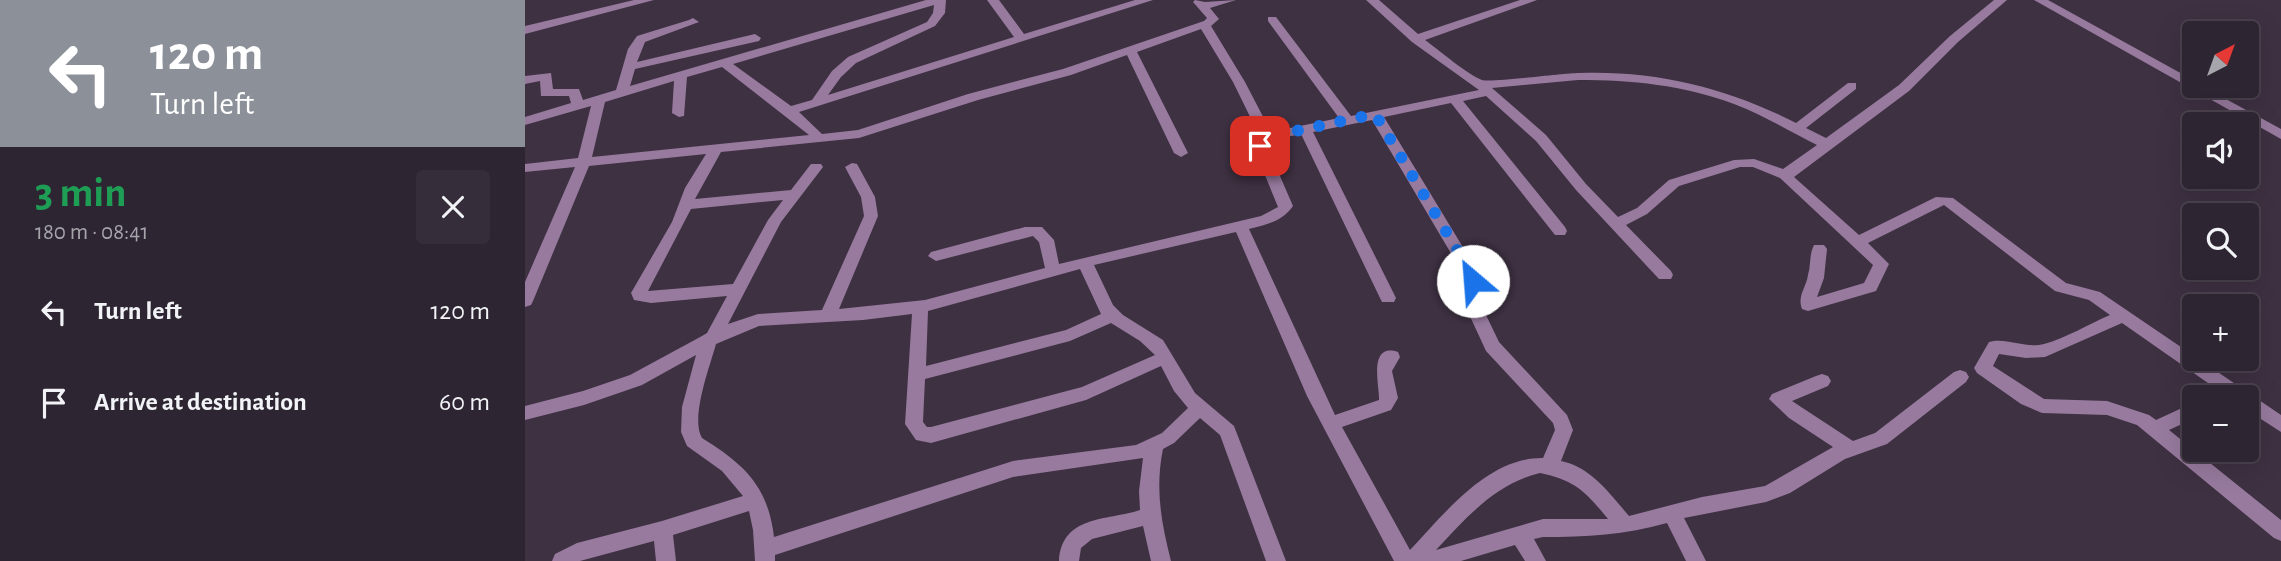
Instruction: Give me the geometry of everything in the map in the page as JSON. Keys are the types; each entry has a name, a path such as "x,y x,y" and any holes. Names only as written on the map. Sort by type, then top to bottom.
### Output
{"street":[{"path":"525,22 625,0"},
{"path":"525,30 648,0"},
{"path":"525,121 939,0 939,13 931,24 852,60 835,74 817,102"},
{"path":"993,0 1021,38"},
{"path":"790,111 1147,0"},
{"path":"1200,3 1230,0"},
{"path":"1372,0 1416,39 1484,88 1541,138 1581,187 1665,275"},
{"path":"1416,39 1531,0"},
{"path":"1786,175 1904,88 1954,39 2001,0"},
{"path":"2040,0 2281,135"},
{"path":"525,168 873,130 941,107 1067,72 1204,25 1213,19 1200,3"},
{"path":"1272,19 1347,120"},
{"path":"622,92 641,39 693,22"},
{"path":"1204,25 1239,82 1267,137"},
{"path":"629,67 755,37"},
{"path":"1131,51 1181,153"},
{"path":"724,63 808,125 819,138"},
{"path":"679,113 681,75"},
{"path":"525,413 627,384 738,325 758,320 863,314 920,307 1085,262 1276,215 1286,206 1260,146 1267,137 1454,98 1484,88 1572,75 1654,79 1736,100 1828,145"},
{"path":"525,80 547,76 546,93 574,92 578,105"},
{"path":"1797,129 1852,86"},
{"path":"1454,98 1560,231"},
{"path":"525,301 584,162 599,99"},
{"path":"1375,114 1473,276 1473,281 1464,286 1486,336 1503,359 1561,420 1564,430 1550,464"},
{"path":"1305,129 1388,298"},
{"path":"717,148 692,188 687,205 641,288 640,296 738,289"},
{"path":"1618,223 1642,211 1681,180 1739,163 1754,163 1786,175 1881,264 1870,287 1808,305 1809,292 1816,278 1819,249"},
{"path":"816,167 763,239 711,338 691,413 689,436 740,475 756,500 765,555 1013,469 1109,457 1155,445 1168,438 1199,408"},
{"path":"828,315 871,216 868,197 852,167"},
{"path":"687,205 794,194"},
{"path":"1857,242 1941,200 1948,201 2061,287 2089,294 2216,385"},
{"path":"1241,225 1316,396 1405,561"},
{"path":"936,256 1037,231 1046,240 1053,271"},
{"path":"1085,262 1102,302 1112,316 1149,337 1166,357 1182,390 1199,408 1220,422 1234,442 1276,561"},
{"path":"920,307 914,424 922,435 931,435 1086,393 1166,357"},
{"path":"916,375 1070,335 1112,316"},
{"path":"2123,316 2045,351 2026,352 1995,347 1983,368 2027,399 2042,406 2107,408 2126,413 2155,429 2280,531"},
{"path":"1331,424 1385,405 1389,398 1383,370 1392,357"},
{"path":"1429,561 1543,528 1625,525 1702,505 1766,494 1783,488 1849,448 1873,444 1960,377"},
{"path":"1822,382 1778,399 1794,414 1849,448"},
{"path":"2259,409 2281,425"},
{"path":"2155,429 2182,416"},
{"path":"1155,445 1148,474 1149,516 1161,561"},
{"path":"1412,561 1491,483 1521,467 1550,464 1580,476 1593,485 1625,525"},
{"path":"562,561 577,552 662,530 756,500"},
{"path":"1672,514 1696,561"},
{"path":"1069,561 1071,545 1078,535 1089,529 1149,516"},
{"path":"662,530 666,561"},
{"path":"1519,533 1536,561"}],"route":[{"path":"1260,146 1267,137 1375,114 1422,196 1473,276 1473,281"}]}
